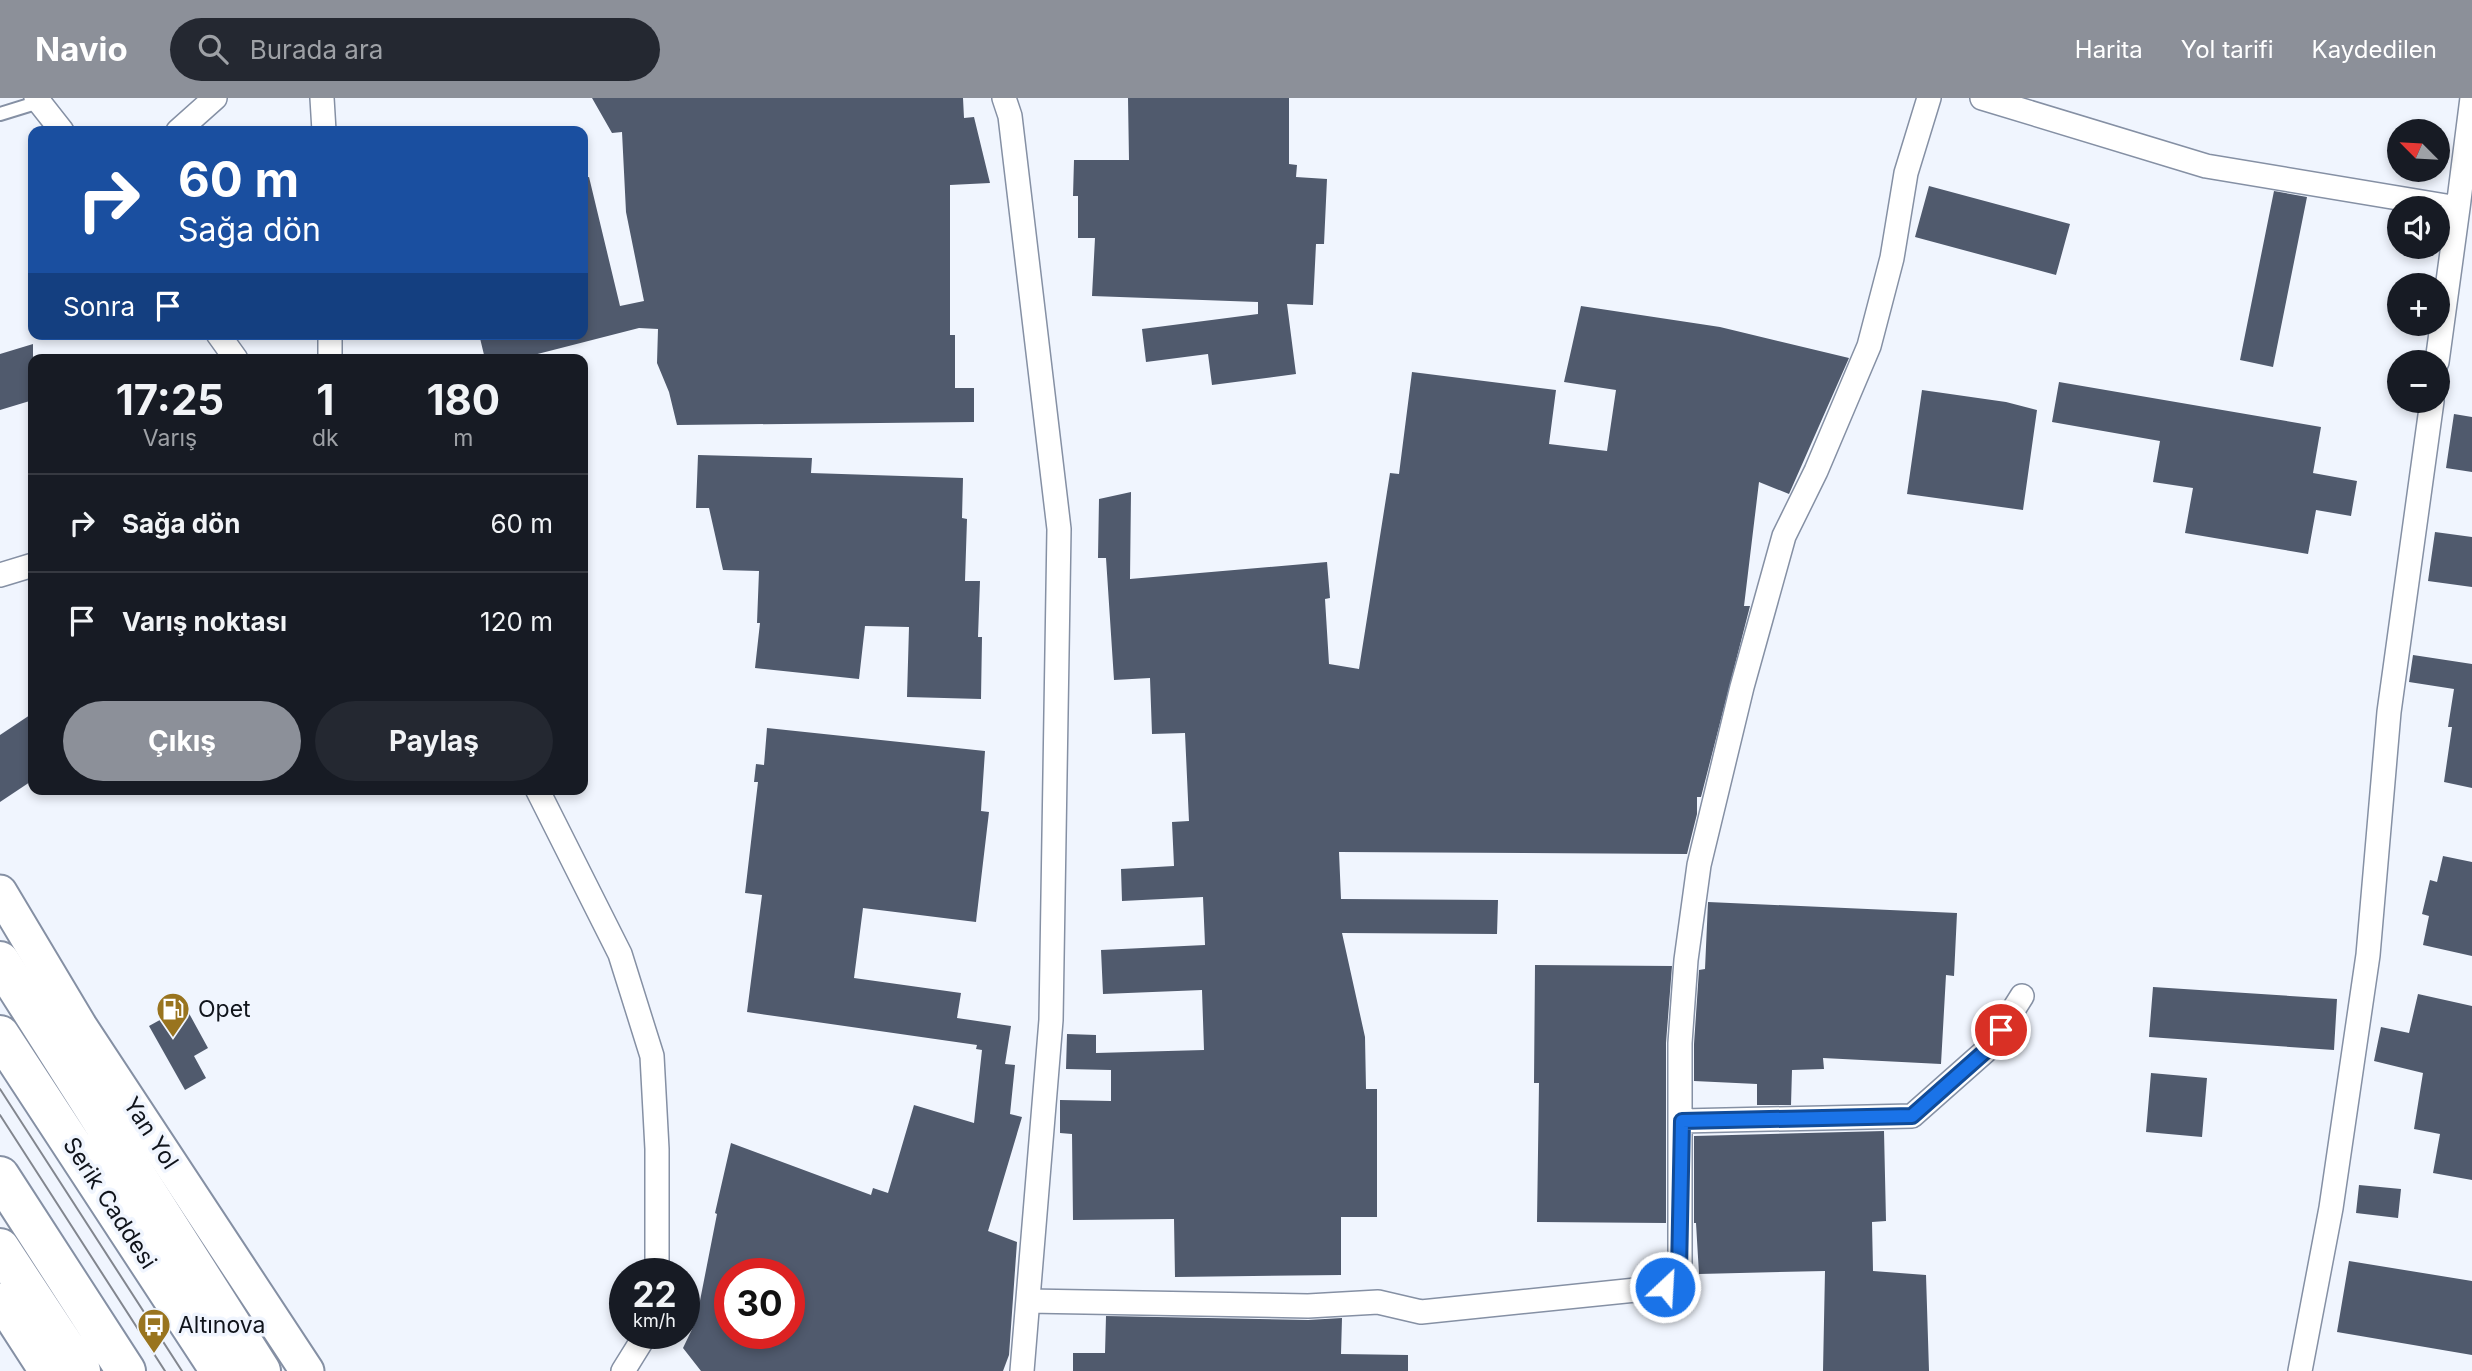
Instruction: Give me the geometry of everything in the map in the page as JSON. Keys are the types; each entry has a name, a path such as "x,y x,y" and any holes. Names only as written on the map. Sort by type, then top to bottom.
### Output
{"highway":[{"path":"0,961 261,1371"},
{"name":"Serik Caddesi","path":"0,1035 220,1371"},
{"path":"0,1176 126,1371"},
{"path":"0,1248 81,1371"}],"street":[{"path":"184,126 215,98"},
{"path":"322,98 324,126"},
{"path":"1004,98 1012,129 1059,529 1051,1020 1022,1371"},
{"path":"1028,1301 1308,1306 1378,1302 1421,1312 1665,1287 1679,1271 1682,1121 1680,1043 1686,960 1699,865 1742,687 1784,536 1816,471 1870,346 1892,258 1906,173 1929,98"},
{"path":"1982,98 2206,166 2458,208"},
{"path":"2439,350 2472,98"},
{"path":"38,100 58,126"},
{"path":"2300,1371 2331,1208 2368,956 2389,712 2430,413"},
{"path":"0,575 28,567"},
{"path":"540,795 620,954 652,1056 657,1149 657,1258"},
{"name":"Yan Yol","path":"0,892 80,1026 307,1371"},
{"path":"1682,1121 1912,1116 1990,1047 2022,996"},
{"path":"0,1300 46,1371"},
{"path":"623,1371 637,1349"}],"lane":[{"path":"0,114 38,100"}],"building":[{"path":"592,98 963,98 964,118 974,117 990,183 950,185 950,335 955,335 955,388 974,388 974,422 677,425 669,392 657,363 658,329 639,328 538,354 484,354 480,340 588,340 588,177 620,306 644,301 626,212 622,132 612,133"},
{"path":"1128,98 1289,98 1289,164 1297,165 1296,177 1327,179 1324,244 1316,244 1313,305 1287,304 1296,374 1212,385 1208,354 1146,362 1142,329 1258,314 1258,302 1092,296 1095,238 1078,238 1078,196 1073,196 1074,160 1129,160"},
{"path":"1929,186 2070,224 2056,275 1915,237"},
{"path":"2274,191 2307,197 2273,367 2240,360"},
{"path":"1581,306 1720,327 1849,358 1789,494 1759,482 1744,606 1750,606 1701,797 1697,797 1697,814 1687,854 1339,852 1341,899 1498,900 1497,934 1342,933 1365,1037 1366,1089 1377,1089 1377,1217 1341,1217 1341,1275 1175,1277 1174,1219 1073,1220 1072,1134 1060,1133 1060,1100 1111,1101 1111,1070 1066,1069 1067,1034 1096,1035 1096,1053 1204,1050 1202,990 1103,994 1101,950 1205,945 1203,897 1122,901 1121,869 1174,866 1172,822 1189,821 1185,733 1152,734 1150,678 1114,680 1106,558 1098,558 1099,499 1131,492 1130,579 1327,562 1330,598 1325,599 1329,664 1359,669 1390,473 1399,474 1412,372 1556,390 1549,444 1607,451 1616,390 1564,382"},
{"path":"33,344 33,354 28,354 28,402 0,410 0,354"},
{"path":"2059,382 2321,427 2313,473 2357,481 2351,516 2316,510 2308,554 2185,533 2193,488 2153,482 2160,441 2052,422"},
{"path":"1922,390 2006,402 2037,410 2023,510 1907,494"},
{"path":"2454,414 2472,417 2472,472 2446,468"},
{"path":"698,455 812,458 811,473 963,478 962,518 967,519 965,581 980,581 978,637 982,637 981,699 907,697 909,627 865,626 859,679 755,668 760,623 757,623 759,571 723,570 709,508 696,508"},
{"path":"2435,532 2472,537 2472,587 2428,581"},
{"path":"2413,655 2472,664 2472,788 2444,782 2454,689 2409,682"},
{"path":"28,716 28,783 0,802 0,735"},
{"path":"767,728 985,751 981,811 989,812 976,922 863,908 854,978 961,993 957,1018 1011,1026 1005,1064 1015,1065 1010,1114 1022,1117 988,1231 1017,1242 1009,1355 1003,1371 701,1371 684,1349 700,1349 700,1301 717,1214 715,1213 731,1143 871,1195 873,1188 888,1193 914,1105 974,1123 982,1050 976,1049 977,1045 747,1012 762,895 745,893 758,782 754,782 756,764 764,765"},
{"path":"2443,856 2472,862 2472,956 2423,945 2429,916 2422,914 2430,880 2437,882"},
{"path":"1708,902 1957,913 1954,976 1946,975 1941,1064 1823,1058 1824,1069 1792,1070 1791,1105 1757,1105 1757,1084 1694,1081 1699,970 1705,969"},
{"path":"1535,965 1672,966 1666,1043 1666,1223 1537,1222 1539,1083 1534,1083"},
{"path":"2153,987 2337,999 2334,1050 2149,1037"},
{"path":"2418,994 2472,1006 2472,1180 2433,1173 2440,1134 2414,1129 2423,1073 2374,1061 2381,1027 2409,1033"},
{"path":"185,1006 208,1048 194,1056 206,1078 185,1090 149,1026"},
{"path":"2151,1073 2207,1078 2202,1137 2146,1132"},
{"path":"1884,1131 1886,1221 1872,1222 1873,1271 1926,1275 1929,1371 1823,1371 1825,1271 1699,1274 1694,1223 1694,1136"},
{"path":"2359,1185 2401,1189 2398,1218 2356,1213"},
{"path":"2349,1261 2472,1281 2472,1355 2337,1332"},
{"path":"1106,1316 1308,1320 1342,1318 1341,1354 1408,1355 1408,1371 1073,1371 1073,1353 1105,1353"}],"tram line":[{"path":"0,1089 182,1371"},
{"path":"0,1115 165,1371"}],"place":[{"name":"Opet","path":"173,1039"},
{"name":"Altınova","path":"154,1355"}],"route":[{"path":"1665,1287 1679,1271 1682,1121 1912,1116 1990,1047 2001,1030"}]}
